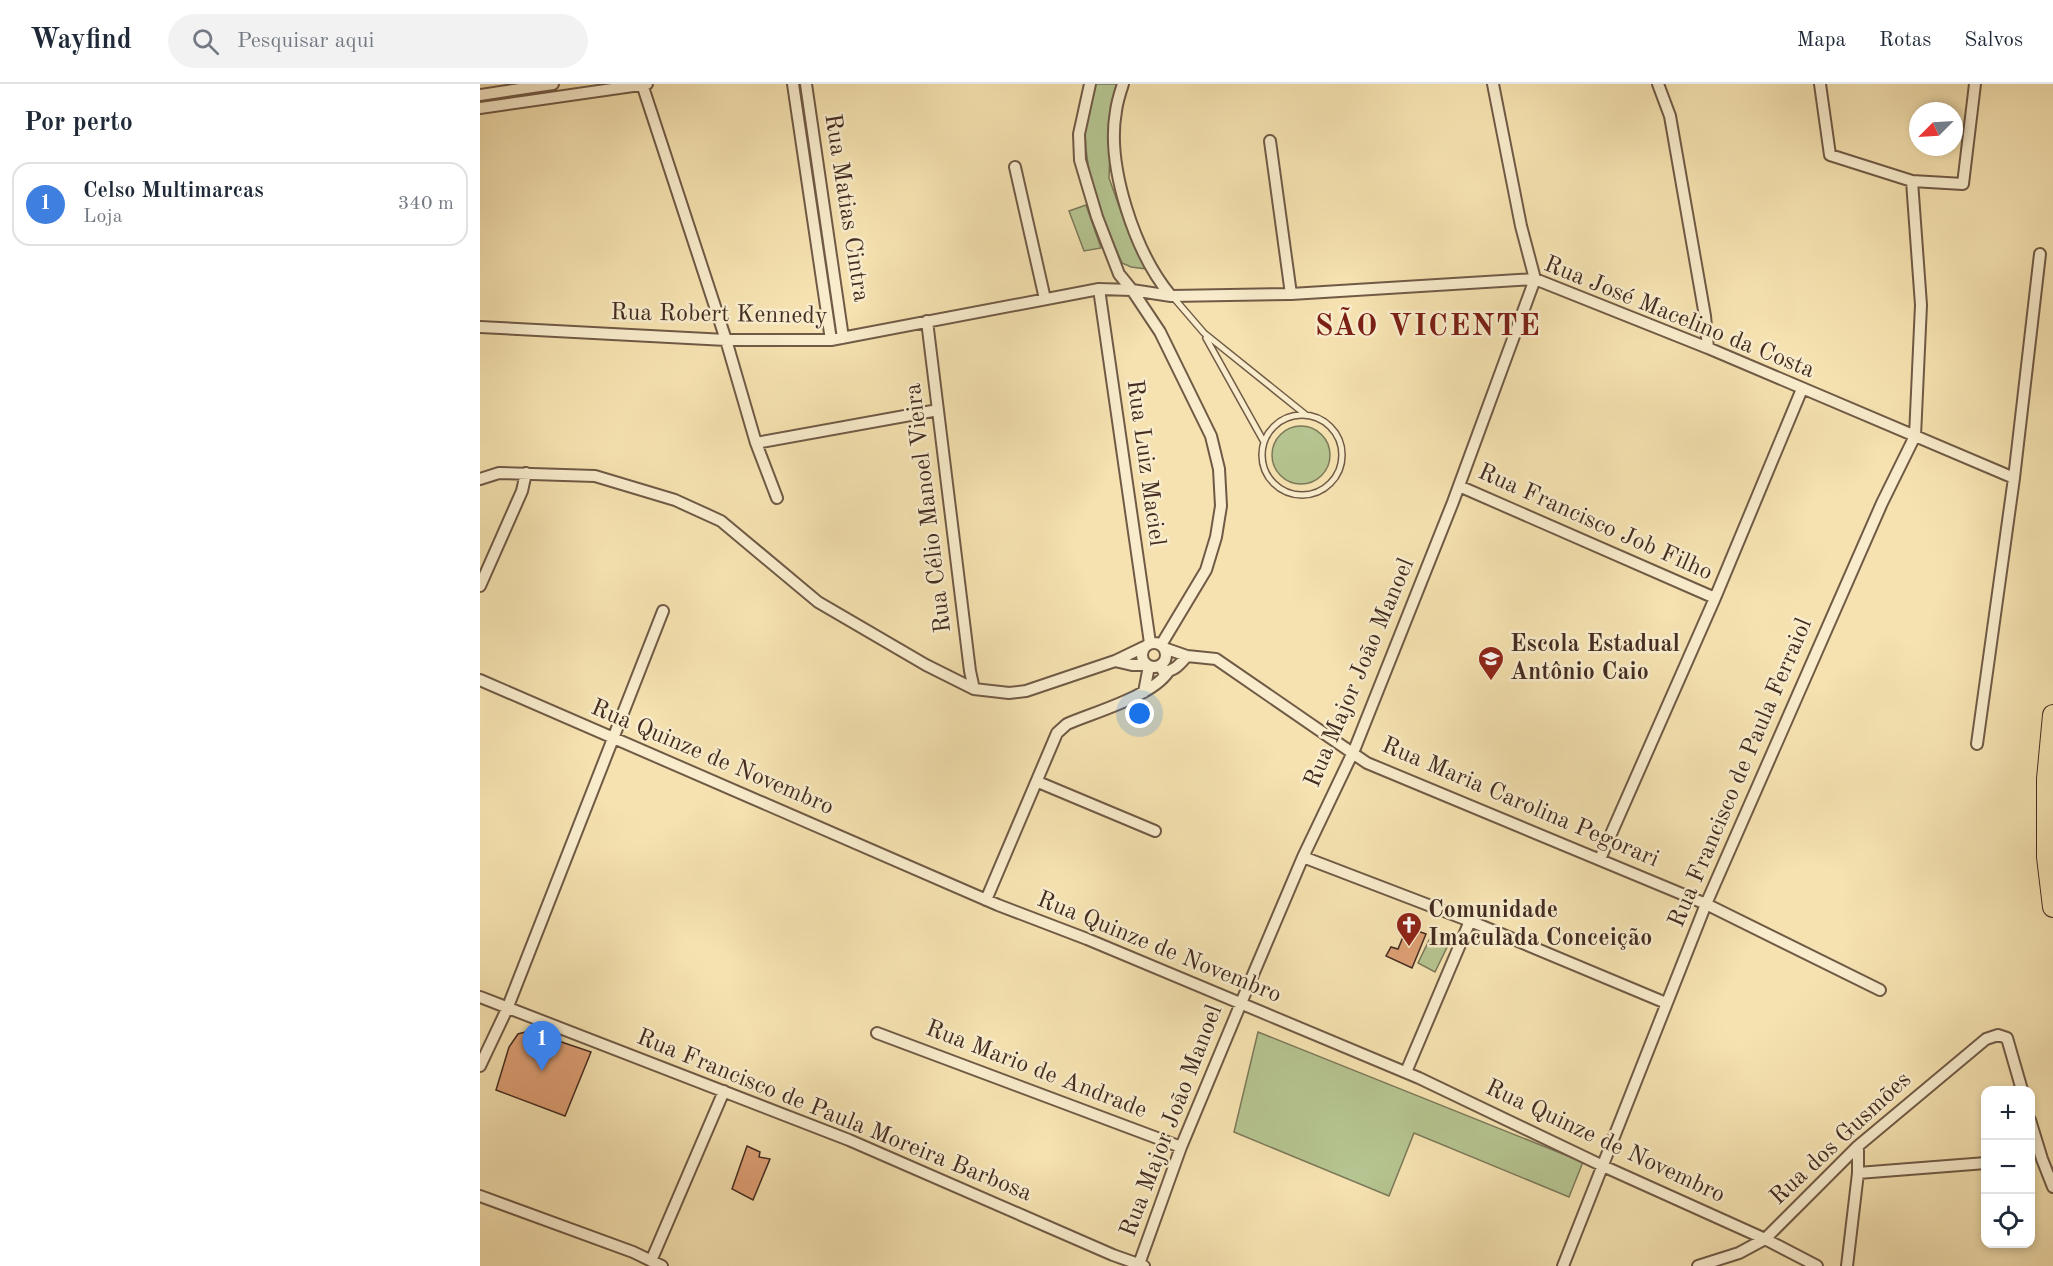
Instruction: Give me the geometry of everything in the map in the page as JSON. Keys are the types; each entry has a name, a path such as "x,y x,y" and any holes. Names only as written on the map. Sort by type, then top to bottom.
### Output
{"highway":[{"path":"2053,715 2047,779 2048,857 2053,907"}],"street":[{"path":"480,94 553,84"},
{"path":"480,108 644,84 726,340 756,443 777,498"},
{"name":"Rua Matias Cintra","path":"793,84 831,340"},
{"name":"Rua Matias Cintra","path":"806,84 843,338"},
{"path":"1090,84 1079,134 1080,160 1097,217 1119,274 1160,332 1211,436 1219,469 1221,506 1216,537 1206,570 1163,646 1165,660 1150,666"},
{"path":"1123,84 1115,111 1121,192 1143,251 1158,280 1171,296"},
{"path":"1493,84 1521,226 1535,279"},
{"path":"1658,84 1670,116 1705,316 1708,348"},
{"path":"1820,84 1830,155 1912,181 1963,184 1976,84"},
{"path":"1270,141 1291,294"},
{"path":"1015,167 1045,299"},
{"path":"1912,181 1921,305 1915,436"},
{"path":"1977,744 2014,478 2040,254"},
{"name":"Rua José Macelino da Costa","path":"1132,290 1171,296 1291,294 1535,279 1708,348 2014,478"},
{"name":"Rua Major João Manoel","path":"1141,1265 1181,1146 1303,857 1352,754 1459,486 1535,279"},
{"name":"Rua Robert Kennedy","path":"480,327 726,340 831,340 1099,289 1132,290"},
{"name":"Rua Luiz Maciel","path":"1099,289 1147,645 1142,659 1150,666"},
{"name":"Rua Célio Manoel Vieira","path":"927,321 974,689"},
{"path":"1600,859 1715,598 1802,389"},
{"path":"756,443 938,410"},
{"name":"Rua Francisco de Paula Ferraiol","path":"1563,1266 1706,904 1873,524 1915,436"},
{"path":"480,479 499,473 595,476 675,500 721,521 818,602 926,665 974,689 1009,693 1026,691 1115,661 1147,645"},
{"path":"480,586 522,491 526,473"},
{"name":"Rua Francisco Job Filho","path":"1459,486 1715,598"},
{"path":"480,1066 507,1009 663,611"},
{"name":"Rua Maria Carolina Pegorari","path":"1147,645 1163,646 1187,656 1216,659 1367,763 1706,904 1880,990"},
{"path":"987,900 1057,733 1067,724 1144,692 1162,680 1187,656"},
{"path":"1115,661 1150,666 1168,672"},
{"path":"1144,692 1150,666"},
{"name":"Rua Quinze de Novembro","path":"480,680 987,900 1406,1072 1603,1166 1765,1239 1817,1266"},
{"path":"1038,782 1155,831"},
{"path":"1303,857 1470,921 1666,1003"},
{"path":"1406,1072 1470,921"},
{"name":"Rua Francisco de Paula Moreira Barbosa","path":"480,998 849,1140 1141,1265"},
{"name":"Rua Mario de Andrade","path":"877,1032 1181,1146"},
{"name":"Rua dos Gusmões","path":"1698,1266 1739,1253 1765,1239 1858,1146 1986,1038 1998,1035 2007,1038 2021,1086"},
{"path":"651,1261 724,1091"},
{"path":"2034,1140 2036,1160 2053,1187"},
{"path":"1847,1266 1858,1173 1858,1146"},
{"path":"1858,1173 1981,1163"},
{"path":"480,1196 633,1252 662,1266"}],"lane":[{"path":"1171,296 1204,333 1306,415"},
{"path":"1204,333 1264,442"},
{"path":"1306,415 1330,426 1338,437 1342,449 1342,462 1337,475 1324,488 1306,495 1293,494 1281,489 1271,480 1262,455 1264,442 1271,430 1280,422 1293,416 1306,415"}],"green space":[{"path":"1095,84 1118,84 1111,126 1109,178 1126,226 1147,269 1122,263 1092,184 1085,134"},
{"path":"1086,205 1101,248 1084,251 1069,211"},
{"path":"1301,426 1317,431 1325,439 1330,455 1325,471 1317,479 1301,484 1285,479 1277,471 1272,455 1277,439 1285,431"},
{"path":"1434,930 1451,939 1435,972 1418,963"},
{"path":"1258,1032 1583,1162 1569,1197 1414,1133 1389,1196 1234,1132"}],"building":[{"name":"Comunidade Imaculada Conceição","path":"1407,927 1426,934 1412,968 1386,956 1391,947 1398,949"},
{"path":"529,1031 591,1052 565,1116 496,1090 509,1047 518,1034"},
{"path":"747,1146 760,1152 759,1157 770,1159 753,1200 732,1189"}],"place":[{"name":"Escola Estadual Antônio Caio","path":"1491,682"},
{"name":"Comunidade Imaculada Conceição","path":"1409,948"},
{"name":"Celso Multimarcas","path":"542,1071"}],"district":[{"name":"SÃO VICENTE","path":"1428,327"}]}
